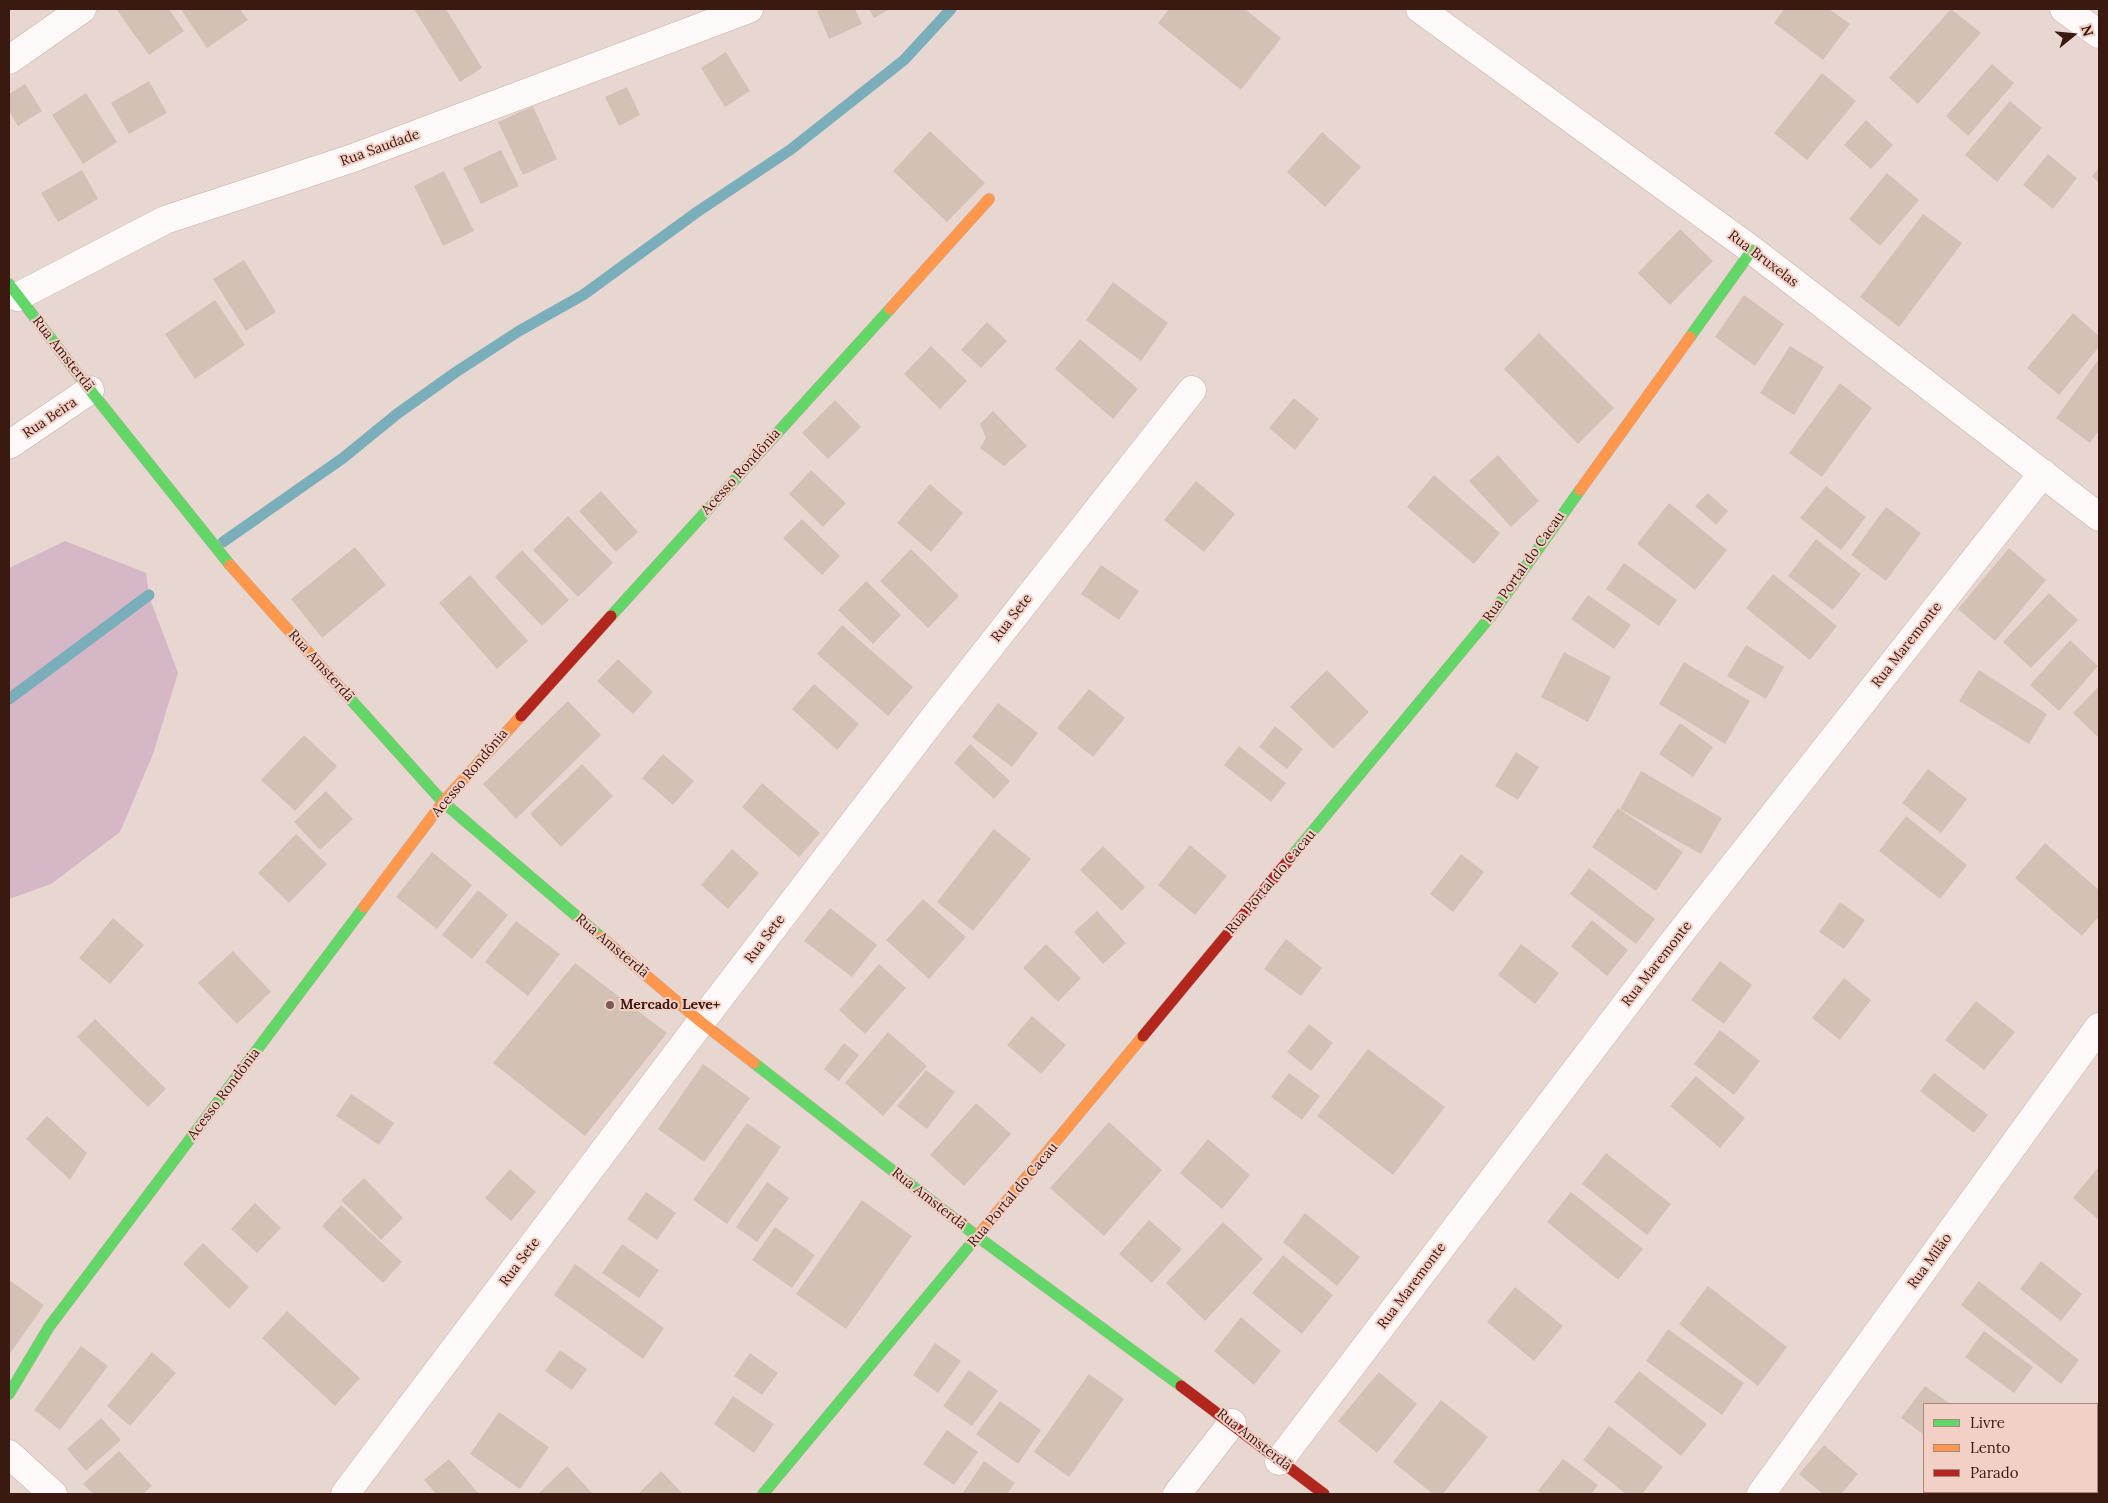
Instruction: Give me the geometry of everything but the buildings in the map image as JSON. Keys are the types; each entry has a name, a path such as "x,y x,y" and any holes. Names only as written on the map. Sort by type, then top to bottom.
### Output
{"street":[{"path":"9,60 82,9"},
{"name":"Rua Saudade","path":"13,290 97,253 165,220 353,158 749,9"},
{"name":"Rua Bruxelas","path":"1420,9 1752,250 2099,517"},
{"path":"2064,9 2099,34"},
{"name":"Acesso Rondônia","path":"9,1394 49,1327 443,802 989,198"},
{"name":"Rua Portal do Cacau","path":"764,1494 1490,617 1752,250"},
{"name":"Rua Amsterdã","path":"13,290 90,390 242,578 443,802 701,1022 978,1237 1232,1423 1324,1494"},
{"name":"Rua Beira","path":"9,445 90,390"},
{"name":"Rua Sete","path":"345,1494 701,1022 933,719 1192,390"},
{"name":"Rua Maremonte","path":"1279,1460 1671,945 2043,473"},
{"name":"Rua Milão","path":"1761,1494 2099,1028"},
{"path":"1177,1494 1232,1423"},
{"path":"9,1454 53,1494"}],"shaded area":[{"path":"65,541 146,573 149,596 178,673 153,754 120,832 51,884 9,899 9,568"}],"waterway":[{"path":"223,542 343,458 397,414 456,372 519,331 583,295 697,212 790,150 904,60 951,9"},
{"path":"9,699 149,595"}],"traffic: fast":[{"path":"1690,337 1752,250"},
{"path":"9,284 90,390 230,565"},
{"path":"611,616 890,309"},
{"path":"1292,856 1490,617 1580,490"},
{"path":"343,691 443,802 601,937"},
{"path":"9,1394 49,1327 364,907"},
{"path":"754,1063 978,1237 1181,1386"},
{"path":"763,1494 980,1233"}],"traffic: slow":[{"path":"890,309 989,199"},
{"path":"1580,490 1690,337"},
{"path":"230,565 343,691"},
{"path":"364,907 443,802 521,716"},
{"path":"601,937 701,1022 754,1063"},
{"path":"980,1233 1143,1036"}],"traffic: jam":[{"path":"521,716 611,616"},
{"path":"1143,1036 1292,856"},
{"path":"1181,1386 1324,1494"}],"place":[{"name":"Mercado Leve+","path":"610,1005"}]}
